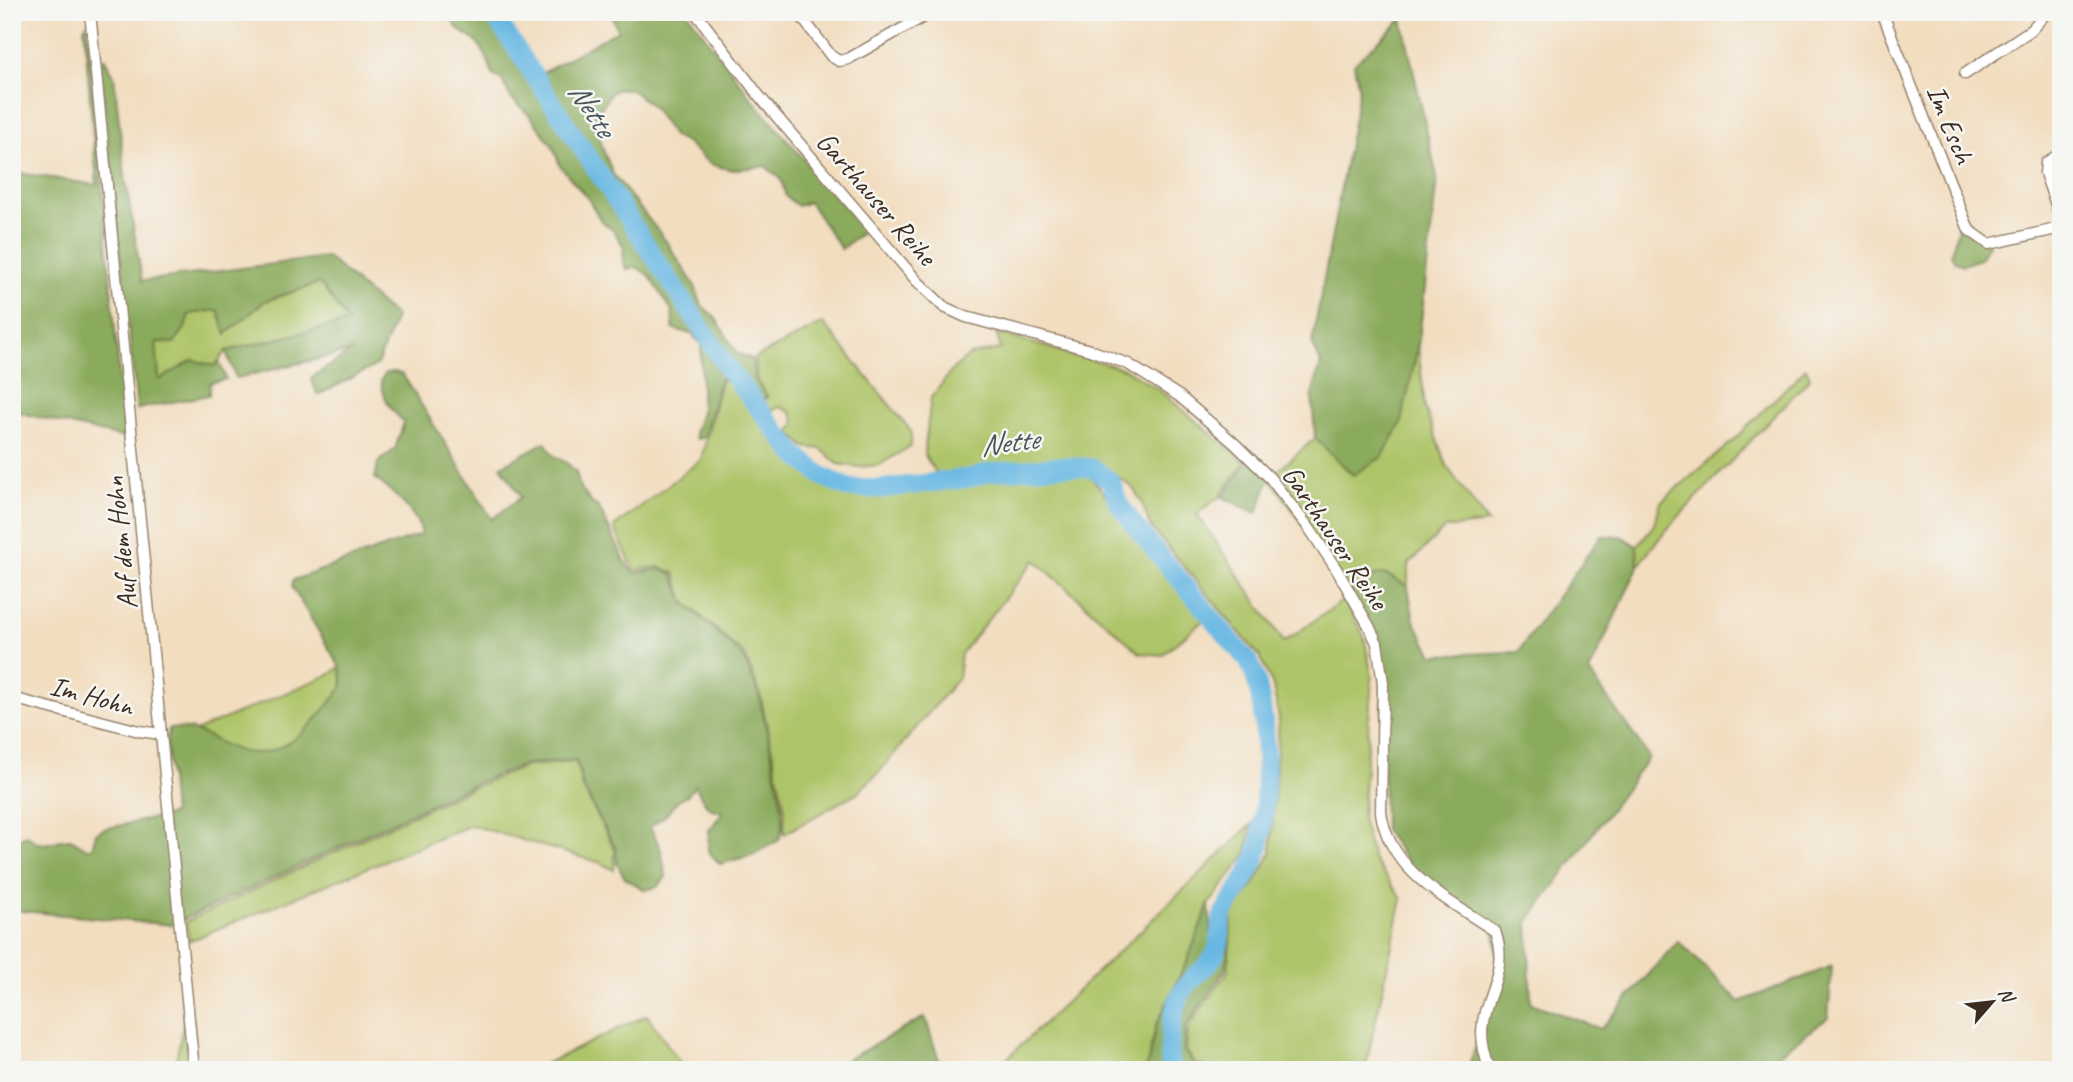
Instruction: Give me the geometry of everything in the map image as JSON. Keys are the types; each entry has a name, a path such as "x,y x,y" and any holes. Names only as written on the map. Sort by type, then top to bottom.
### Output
{"street":[{"name":"Auf dem Hohn","path":"90,12 194,1070"},
{"name":"Garthauser Reihe","path":"695,12 760,97 936,301 966,317 1090,350 1128,364 1179,396 1259,465 1284,495 1337,570 1377,643 1383,683 1381,812 1384,830 1391,845 1399,859 1421,880 1495,931 1499,943 1499,969 1482,1030 1484,1054 1490,1070"},
{"path":"798,12 831,56 839,61 848,59 932,12"},
{"name":"Im Esch","path":"1882,12 1969,230 1989,244 2061,228"},
{"path":"1965,74 2031,30 2047,12"},
{"path":"2061,153 2046,163 2045,173 2061,219"},
{"name":"Im Hohn","path":"12,698 139,731 161,734"}],"green space":[{"path":"449,12 496,12 539,75 618,30 610,12 687,12 753,100 865,230 841,249 809,202 798,206 786,197 781,179 765,166 732,170 710,164 686,142 674,137 652,106 630,89 618,89 610,94 596,116 602,147 613,174 666,241 695,286 702,306 715,317 737,353 752,359 756,381 767,397 760,399 727,378 720,379 704,438 696,439 695,431 701,412 701,344 692,334 673,329 672,311 649,275 636,267 626,269 622,258 624,247 613,230 601,221 589,200 560,166 553,147 531,117 511,98 502,80 493,75 479,44 457,28"},
{"path":"1402,19 1437,178 1419,340 1401,424 1382,457 1353,475 1315,438 1312,395 1321,363 1312,343 1359,90 1354,64"},
{"path":"87,24 125,438 12,411 12,172 97,185 84,27"},
{"path":"104,58 114,75 125,176 142,281 327,257 396,317 377,365 318,395 311,378 352,351 236,378 226,351 348,322 320,283 265,301 226,334 218,310 189,314 185,328 174,343 156,342 159,380 193,360 215,366 219,361 226,379 210,383 209,395 137,409 100,63"},
{"path":"1962,212 1969,230 1989,244 1980,259 1963,265 1955,262 1951,254"},
{"path":"320,283 348,322 226,351 215,366 193,360 159,381 156,342 174,343 185,328 189,314 218,310 226,333 265,301"},
{"path":"823,323 911,431 911,446 879,465 859,467 838,464 821,449 805,447 789,432 795,425 791,413 779,407 770,411 762,400 768,397 757,381 755,358"},
{"path":"996,333 1125,369 1159,390 1245,462 1220,496 1197,514 1284,642 1344,600 1364,636 1372,677 1362,819 1373,859 1402,899 1365,1070 1220,1070 1195,1064 1186,1050 1189,1026 1228,971 1232,915 1255,883 1271,853 1279,718 1273,686 1260,657 1150,526 1142,503 1132,487 1094,460 989,467 938,476 924,454 931,398 954,368 970,355 1001,349"},
{"path":"1418,345 1425,408 1447,467 1488,523 1445,528 1408,565 1408,587 1383,574 1373,577 1351,593 1270,478 1315,438 1353,475 1401,424"},
{"path":"1806,368 1810,378 1669,527 1638,567 1637,546 1654,525 1661,502 1734,440"},
{"path":"386,373 403,375 492,519 521,497 501,466 545,442 553,455 576,472 580,487 599,508 626,563 634,573 660,569 673,574 683,601 743,656 758,692 782,807 783,826 779,840 752,855 720,864 708,851 709,830 723,812 708,806 695,785 688,795 678,800 666,815 650,827 661,850 666,877 657,887 645,890 625,878 617,864 616,849 584,789 576,760 526,764 476,783 172,925 12,910 12,852 15,843 21,838 27,835 43,844 71,839 87,849 92,847 96,833 103,829 173,814 167,744 169,728 196,731 240,751 256,753 271,750 286,744 312,724 343,686 340,667 292,587 293,580 422,534 409,510 375,478 378,463 395,449 404,422 383,393 381,380"},
{"path":"727,379 787,454 817,477 842,489 866,493 1077,470 1088,473 1205,619 1162,655 1140,653 1035,560 961,654 958,678 879,772 858,792 784,834 785,810 760,693 745,655 684,601 675,573 659,567 634,570 614,527 701,460 721,381"},
{"path":"1251,458 1270,478 1257,513 1222,497"},
{"path":"1601,536 1621,536 1637,546 1638,567 1589,672 1649,757 1528,922 1531,1003 1601,1029 1678,941 1740,1002 1832,966 1828,1018 1757,1070 1467,1070 1482,1030 1498,969 1495,931 1421,880 1384,830 1382,663 1351,593 1373,577 1383,574 1408,587 1414,621 1433,655 1518,652"},
{"path":"340,667 343,686 328,706 297,737 273,751 261,754 244,753 195,731 331,674"},
{"path":"576,762 582,787 615,850 614,870 601,863 471,825 189,941 186,922 471,788 527,766"},
{"path":"1252,824 1246,855 1209,904 1188,959 1156,1026 1146,1070 995,1070"},
{"path":"1209,904 1211,932 1230,941 1225,970 1186,1026 1184,1050 1193,1065 1209,1070 1146,1070 1156,1026 1188,959"},
{"path":"647,1015 685,1070 549,1070 545,1064"},
{"path":"925,1017 942,1070 828,1070"},
{"path":"184,1020 189,1070 174,1070"}],"waterway":[{"name":"Nette","path":"492,12 731,373 794,453 822,476 848,488 880,489 969,478 991,472 1058,466 1093,468 1111,482 1119,504 1138,530 1248,661 1255,677 1264,725 1262,832 1251,868 1223,915 1215,953 1209,963 1188,983 1177,1003 1170,1036 1170,1070"}]}
